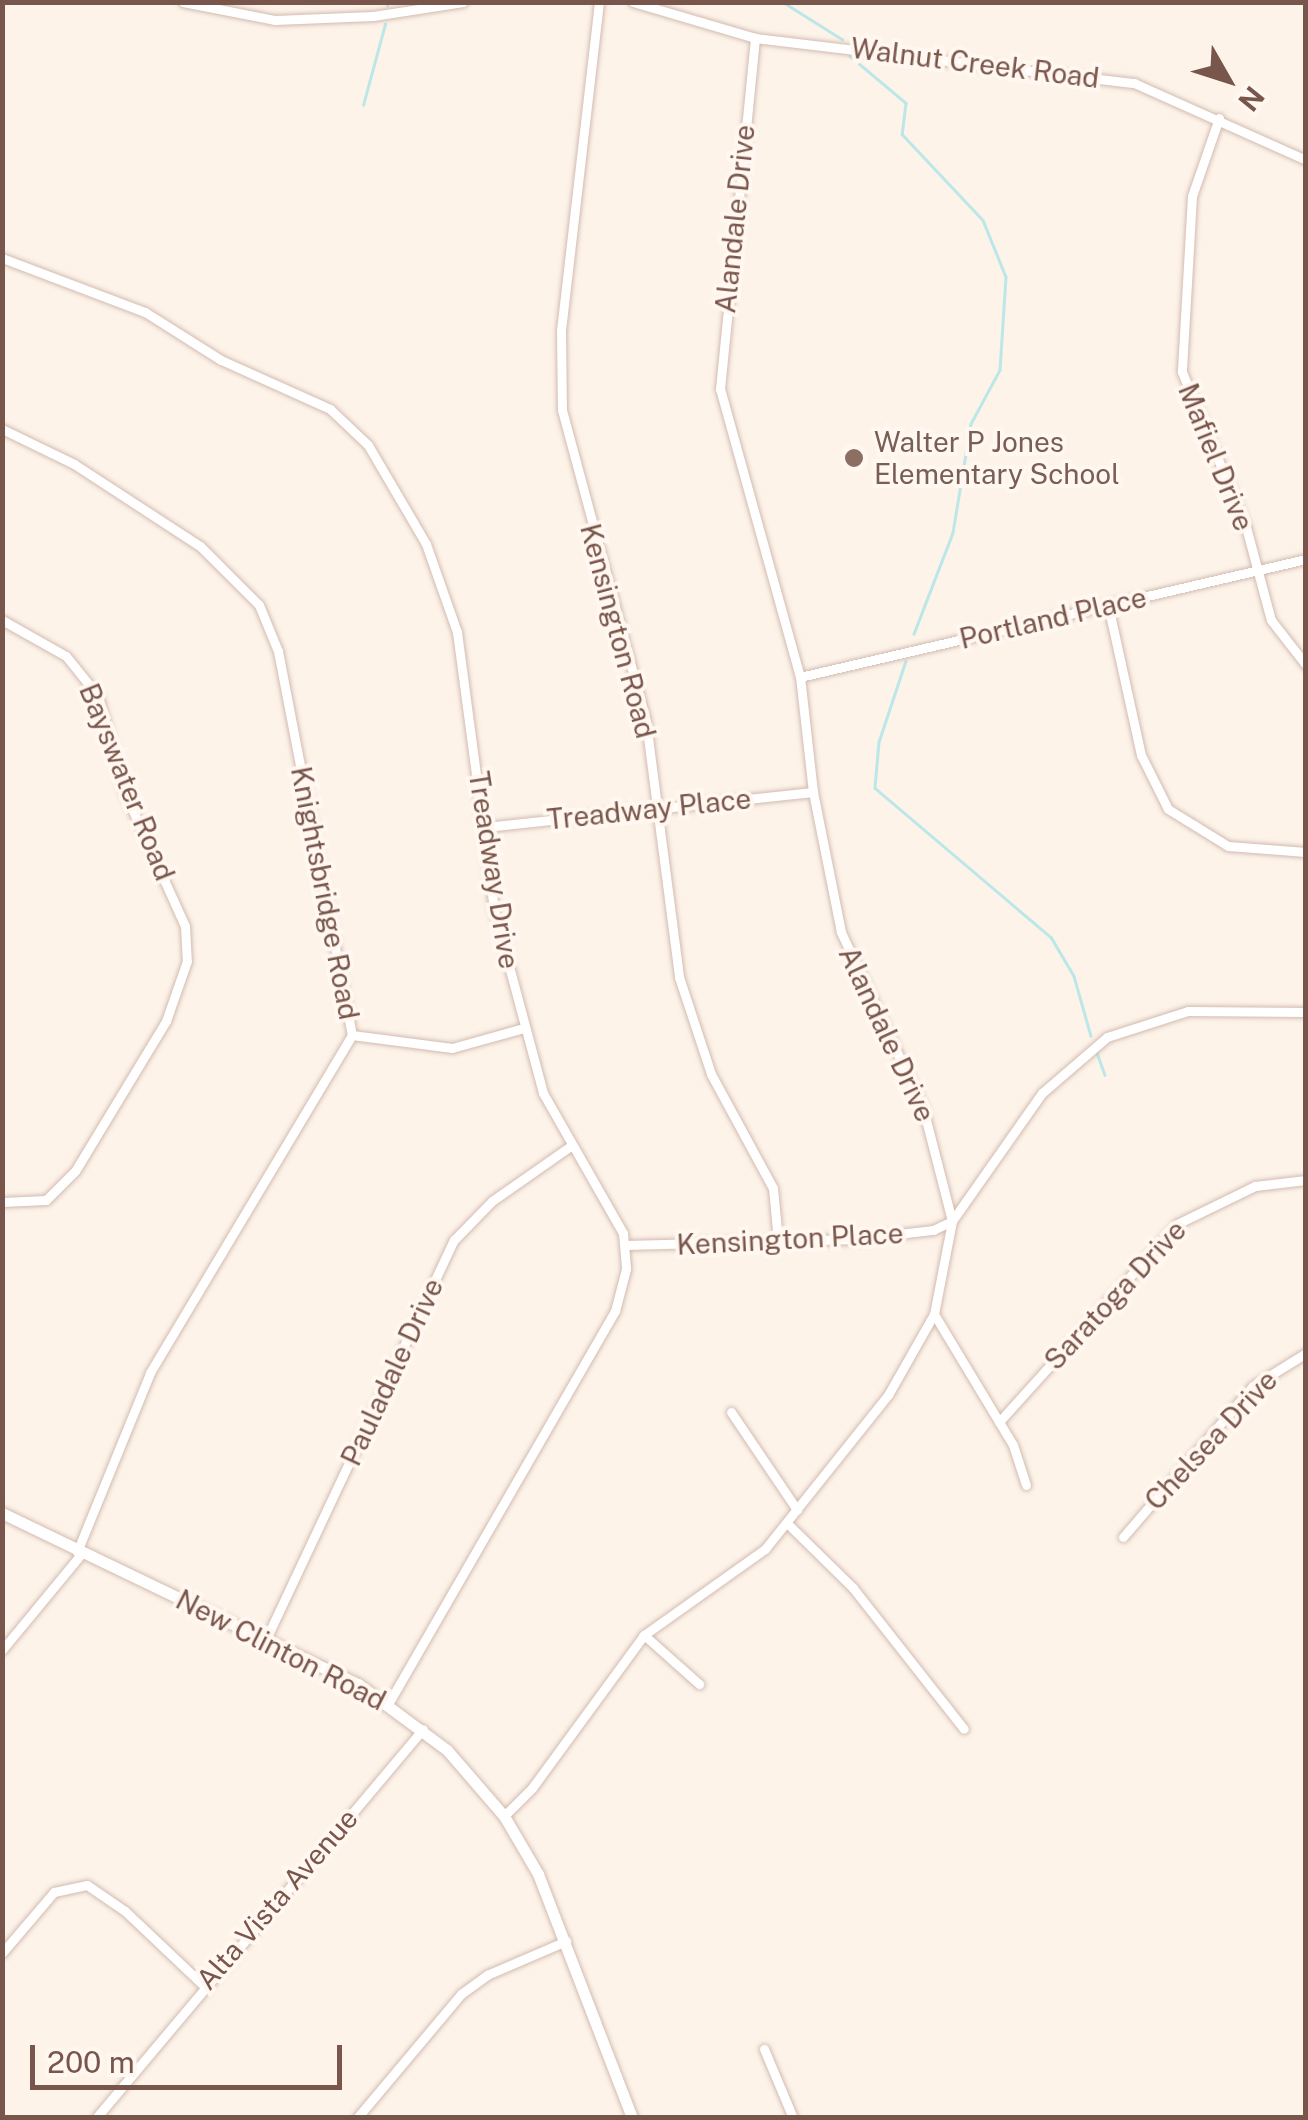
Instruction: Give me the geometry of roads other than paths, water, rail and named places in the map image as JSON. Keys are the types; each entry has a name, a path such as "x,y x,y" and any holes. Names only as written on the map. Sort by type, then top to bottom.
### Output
{"street":[{"path":"184,2 276,20 392,14 464,2"},
{"name":"Kensington Road","path":"599,2 562,331 562,410 646,722 679,977 712,1074 768,1176 778,1241"},
{"name":"Walnut Creek Road","path":"633,2 755,38 1107,78 1219,118 1306,160"},
{"name":"Alandale Drive","path":"504,1816 532,1788 644,1636 748,1565 789,1525 796,1510 888,1394 934,1314 952,1222 923,1108 845,946 813,792 800,677 720,389 755,38"},
{"name":"Mafiel Drive","path":"1219,118 1192,196 1180,320 1182,372 1258,570 1271,620 1306,665"},
{"name":"Treadway Drive","path":"2,258 145,312 220,360 330,409 356,431 402,500 443,585 457,632 494,910 542,1092 569,1147 608,1197 625,1245 615,1311 389,1702"},
{"name":"Knightsbridge Road","path":"2,429 74,464 200,546 259,605 278,650 352,1035 156,1360 79,1553 2,1650"},
{"name":"Portland Place","path":"800,677 1306,559"},
{"path":"1108,605 1141,756 1168,809 1228,846 1306,852"},
{"name":"Bayswater Road","path":"2,620 66,656 98,696 124,791 185,926 187,960 166,1021 75,1171 46,1200 2,1202"},
{"name":"Treadway Place","path":"485,826 813,792"},
{"path":"952,1222 1042,1092 1107,1036 1188,1011 1306,1012"},
{"path":"352,1035 452,1048 524,1028"},
{"name":"Pauladale Drive","path":"266,1638 454,1240 480,1211 569,1147"},
{"name":"Saratoga Drive","path":"1000,1422 1176,1224 1254,1186 1306,1180"},
{"name":"Kensington Place","path":"625,1245 910,1234 952,1222"},
{"path":"934,1314 1000,1422 1026,1485"},
{"name":"Chelsea Drive","path":"1123,1537 1254,1386 1306,1354"},
{"path":"730,1412 796,1510"},
{"name":"New Clinton Road","path":"2,1513 79,1553 266,1638 389,1702 423,1729 504,1816 566,1941 632,2118"},
{"path":"789,1525 852,1588 964,1729"},
{"path":"644,1636 699,1684"},
{"name":"Alta Vista Avenue","path":"96,2118 203,1986 423,1729"},
{"path":"2,1953 54,1892 87,1885 125,1911 203,1986"},
{"path":"358,2118 460,1994 489,1974 566,1941"},
{"path":"764,2049 793,2118"}],"waterway":[{"path":"783,2 842,39"},
{"path":"363,105 385,24"},
{"path":"850,56 906,103 902,134 983,220 1006,277 1000,370 971,424 953,533 914,634"},
{"path":"906,661 879,742 875,788 1051,937 1074,976 1091,1036"},
{"path":"1097,1053 1105,1075"}],"place":[{"name":"Walter P Jones Elementary School","path":"854,458"}]}
